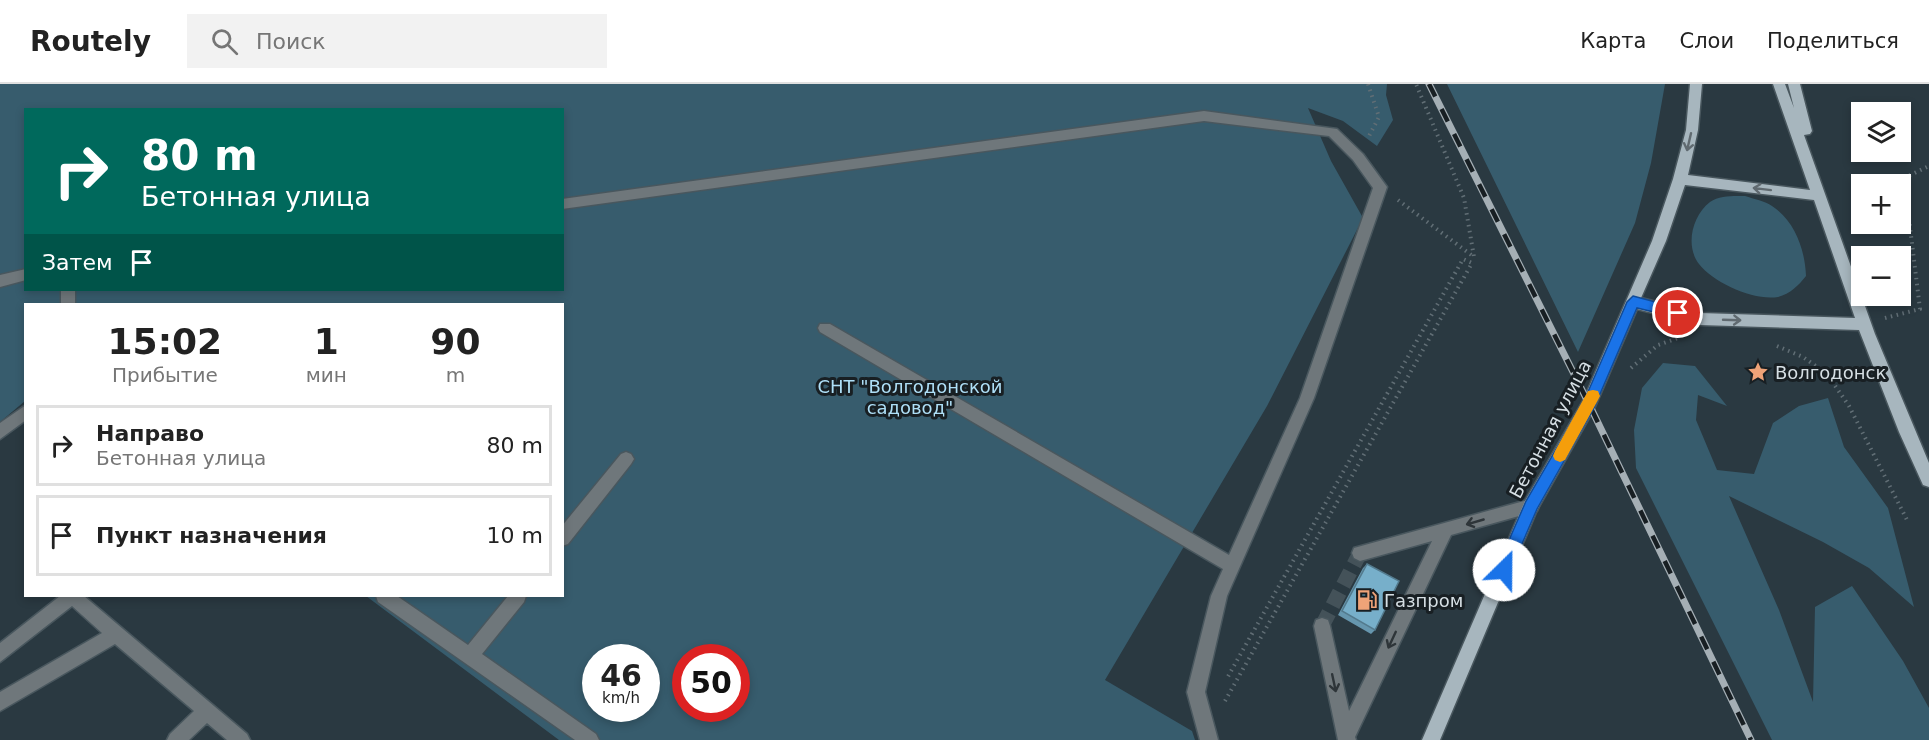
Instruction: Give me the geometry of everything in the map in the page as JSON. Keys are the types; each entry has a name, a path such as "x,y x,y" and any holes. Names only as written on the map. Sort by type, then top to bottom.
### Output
{"main road":[{"name":"Бетонная улица","path":"1431,740 1531,506 1589,404 1659,241 1680,179 1692,130 1696,84"},
{"path":"1779,84 1821,196 1863,324 1928,478"},
{"path":"1794,84 1821,196"},
{"path":"1680,179 1821,196"},
{"path":"1633,302 1700,319 1863,324"}],"lane":[{"path":"564,204 1204,116 1333,132 1358,157 1380,187 1306,398 1219,596 1196,692 1209,740"},
{"path":"0,281 24,275"},
{"path":"825,328 1233,566"},
{"path":"0,432 24,413"},
{"path":"564,536 626,459"},
{"path":"1360,553 1531,506"},
{"path":"1347,739 1445,531"},
{"path":"0,654 71,597"},
{"path":"73,597 240,740"},
{"path":"385,597 590,740"},
{"path":"470,656 517,597"},
{"path":"1322,626 1347,739"},
{"path":"0,702 116,634"},
{"path":"176,740 207,711"}],"path":[{"path":"1358,157 1379,117 1368,84"},
{"path":"1224,703 1474,257 1464,198 1416,84"},
{"path":"1863,324 1920,309 1904,177 1929,166"},
{"path":"1380,187 1474,257"},
{"path":"1225,682 1463,259 1472,263"},
{"path":"1627,372 1645,353 1666,339 1685,337"},
{"path":"1775,345 1803,357 1827,374 1849,406 1907,520"}],"green space":[{"name":"СНТ \"Волгодонской садовод\"","path":"0,84 1387,84 1386,95 1393,120 1377,146 1343,121 1308,108 1331,161 1363,218 1267,406 1105,680 1192,731 1195,740 559,740 367,597 564,597 564,303 24,303 24,402 0,422"},
{"path":"1447,84 1665,84 1651,163 1635,223 1578,352"},
{"path":"1727,196 1745,196 1766,203 1780,212 1793,228 1801,246 1806,276 1794,289 1782,296 1768,298 1758,296 1724,284 1699,264 1692,249 1695,223 1710,202"},
{"path":"1663,363 1695,366 1727,406 1698,395 1696,420 1717,470 1754,474 1773,423 1799,406 1828,398 1844,447 1888,508 1914,607 1869,568 1823,542 1729,496 1779,610 1813,702 1815,607 1852,586 1903,661 1929,708 1929,740 1772,740 1636,468 1634,430 1642,388"}],"building":[{"name":"Газпром","path":"1367,564 1399,581 1375,630 1342,611"}],"tunnel":[{"path":"1322,626 1360,553"}],"railway":[{"path":"1429,84 1589,404 1751,740"}],"slow traffic":[{"path":"1560,456 1593,396"}],"place":[{"name":"Волгодонск","path":"1758,372"},
{"name":"Газпром","path":"1367,600"}],"route":[{"path":"1504,570 1531,506 1589,404 1633,302 1678,313"}]}
